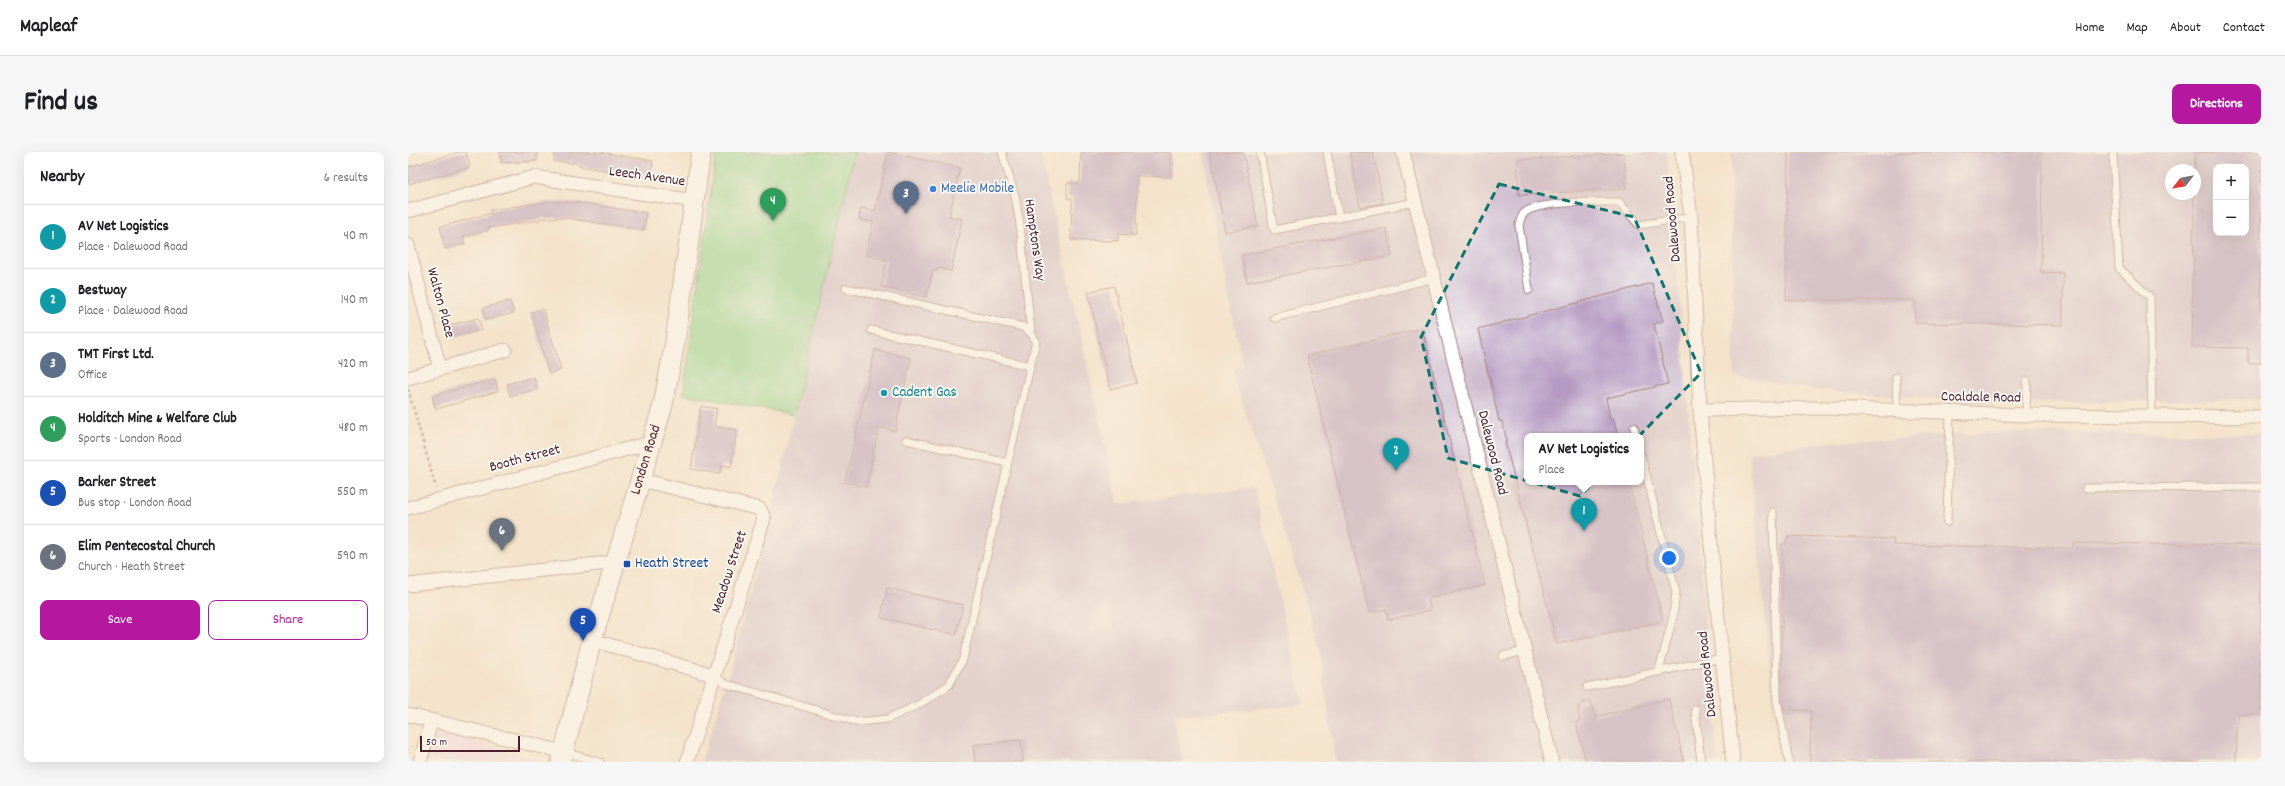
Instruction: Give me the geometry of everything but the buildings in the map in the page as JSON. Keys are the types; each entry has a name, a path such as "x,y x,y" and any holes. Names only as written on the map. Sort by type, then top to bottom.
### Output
{"main road":[{"name":"London Road","path":"563,757 592,640 663,406 675,342 701,152"}],"street":[{"name":"Dalewood Road","path":"1403,152 1552,762"},
{"name":"Dalewood Road","path":"1682,152 1691,217 1700,410 1722,658 1733,762"},
{"name":"Leech Avenue","path":"408,211 534,177 694,200"},
{"name":"Walton Place","path":"408,245 440,369"},
{"path":"408,378 505,350"},
{"name":"Coaldale Road","path":"1700,410 1825,408 2026,415 2261,417"},
{"name":"Booth Street","path":"408,508 642,445 650,448"},
{"name":"Meadow Street","path":"641,480 760,509 764,518 713,675 687,762"},
{"path":"408,585 607,563 616,565"},
{"path":"592,640 713,675"},
{"path":"408,715 563,757"},
{"path":"420,762 431,722"}],"lane":[{"name":"Hamptons Way","path":"713,675 726,684 857,722 887,719 918,705 949,685 963,659 1036,341 1031,333 1025,260 1016,203 1002,152"},
{"path":"1260,152 1274,230 1415,202"},
{"path":"1327,152 1340,218"},
{"path":"2113,152 2119,268 2150,297 2152,416"},
{"path":"1529,290 1519,225 1522,215 1529,210 1542,207 1619,202 1639,225 1691,217"},
{"path":"1274,318 1434,278"},
{"path":"846,288 1023,327 1031,333"},
{"path":"871,330 1030,366"},
{"path":"1896,377 1897,411"},
{"path":"2026,415 2027,381"},
{"path":"1947,522 1950,413"},
{"path":"1634,427 1635,433"},
{"path":"906,440 1008,463"},
{"path":"1644,467 1676,592 1673,617 1659,671"},
{"path":"2086,488 2261,487"},
{"path":"1773,512 1777,701 1789,762"},
{"path":"1503,656 1524,651"},
{"path":"1587,688 1722,658"},
{"path":"1695,710 1702,762"},
{"path":"563,757 600,762"}],"path":[{"path":"408,389 439,499"}],"highlighted area":[{"path":"1499,184 1634,217 1701,373 1580,496 1448,458 1421,337"}],"shaded area":[{"path":"855,152 1040,152 1118,504 1254,487 1304,705 1173,716 1184,762 701,762 726,684 773,506"},
{"path":"1203,152 1667,152 1717,762 1335,762 1319,645 1270,486 1232,371 1243,365 1227,291"},
{"path":"1731,152 2261,152 2261,399 1998,404 1817,390 1734,376"},
{"path":"2005,432 2261,434 2261,762 1779,762 1749,453 1831,442"},
{"path":"437,731 548,762 429,762"}],"green space":[{"path":"716,152 855,152 794,415 683,394"}],"place":[{"name":"Meelie Mobile","path":"933,189"},
{"name":"TMT First Ltd.","path":"906,214"},
{"name":"Holditch Mine & Welfare Club","path":"773,221"},
{"name":"Cadent Gas","path":"884,393"},
{"name":"Bestway","path":"1396,471"},
{"name":"AV Net Logistics","path":"1584,531"},
{"name":"Elim Pentecostal Church","path":"502,551"},
{"name":"Heath Street","path":"627,564"},
{"name":"Barker Street","path":"583,641"}]}
